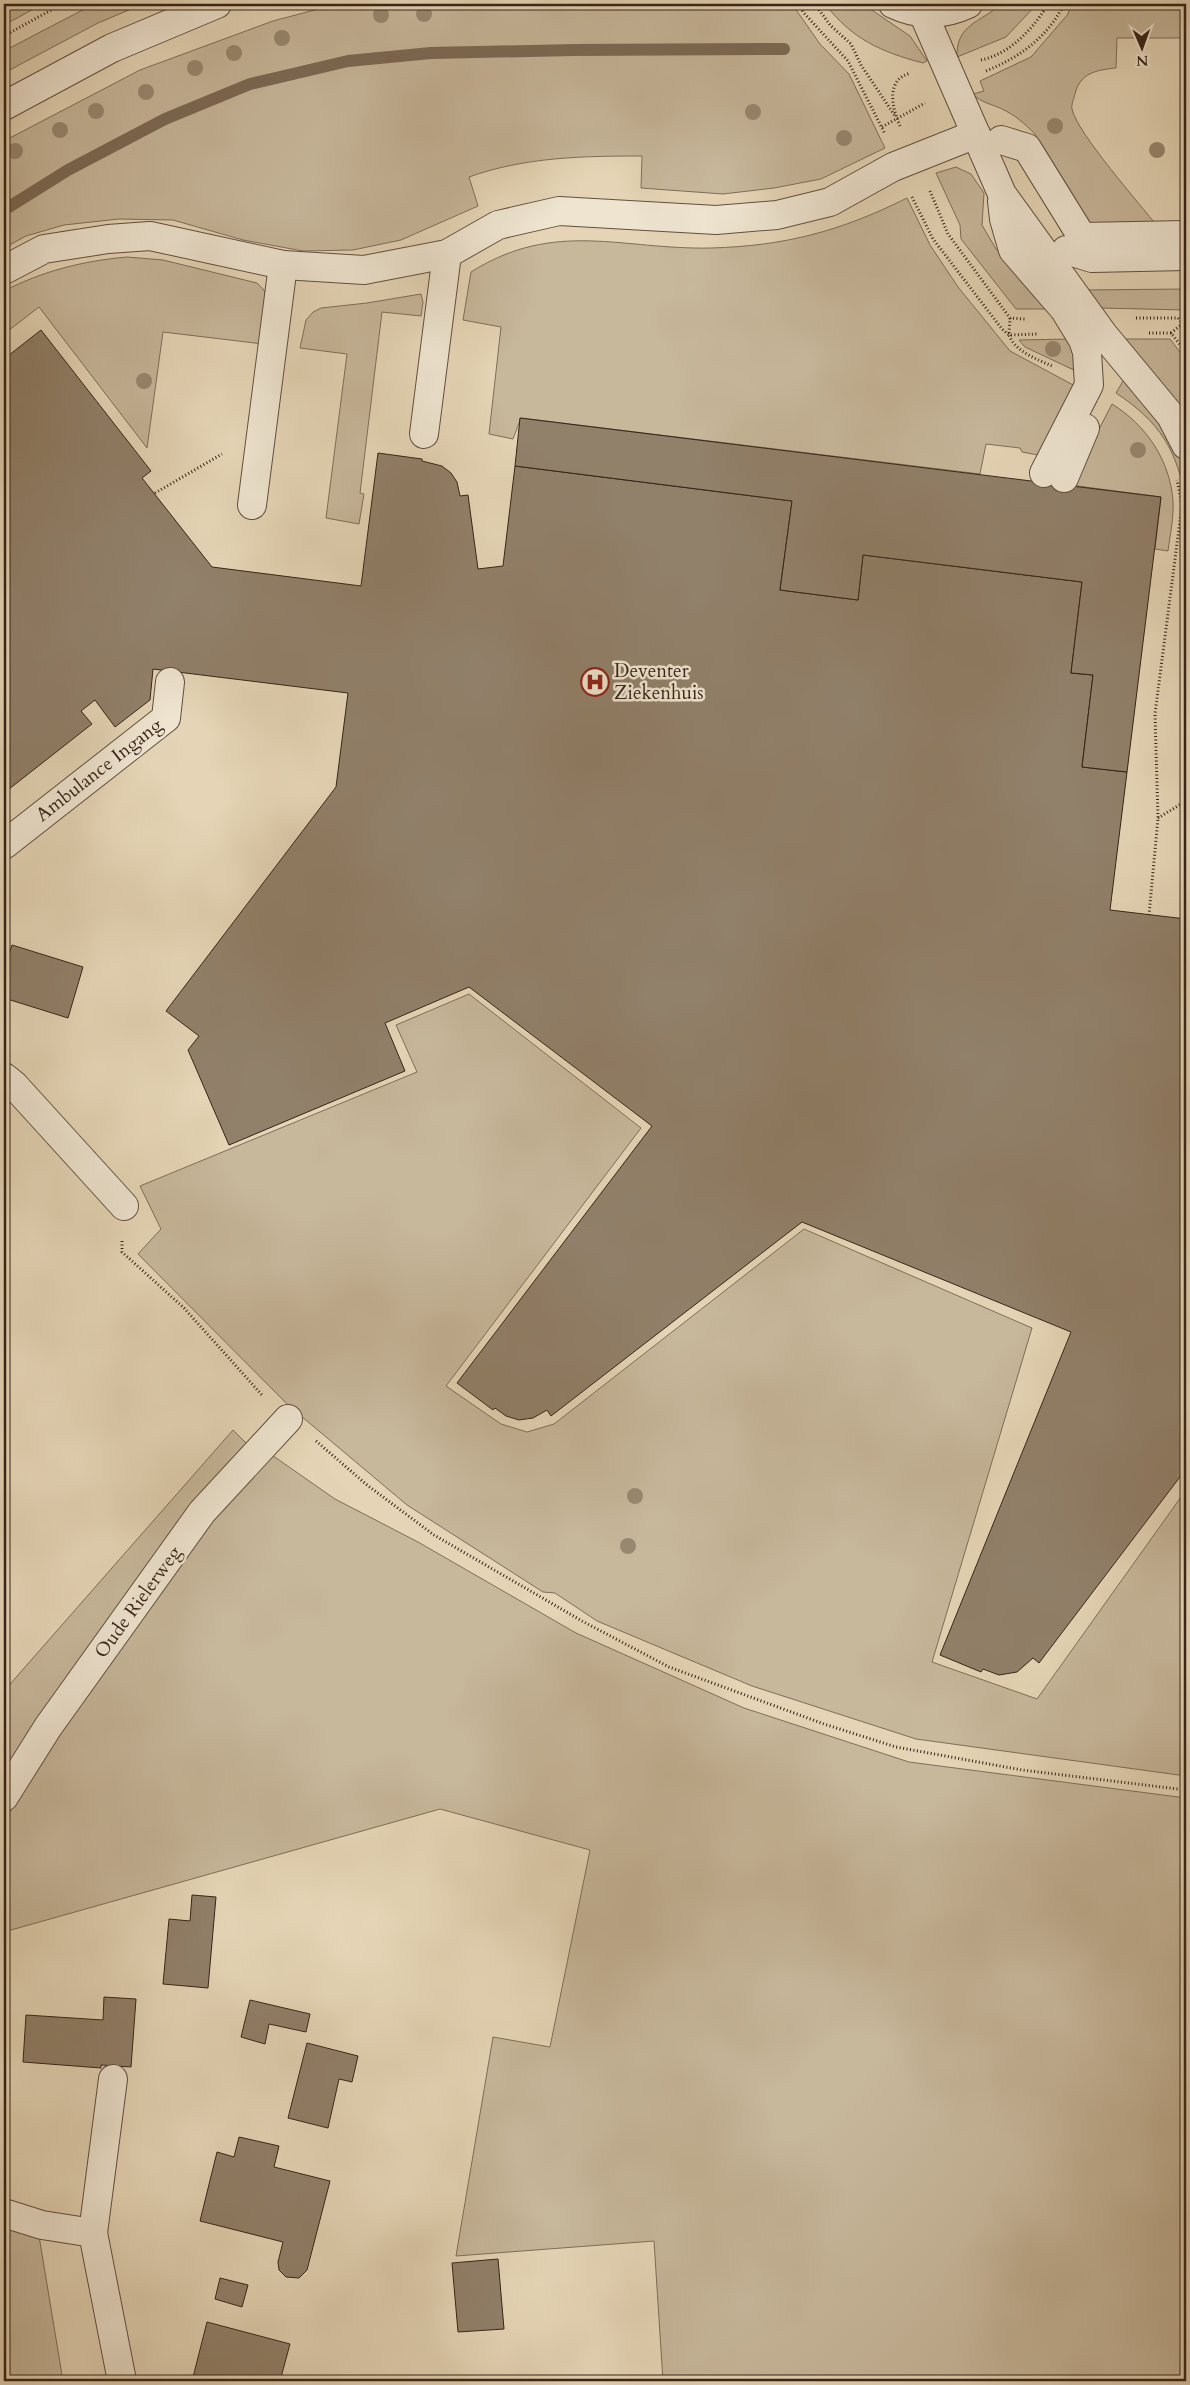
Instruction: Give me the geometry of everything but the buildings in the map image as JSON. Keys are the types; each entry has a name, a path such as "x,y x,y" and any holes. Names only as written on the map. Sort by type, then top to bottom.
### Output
{"street":[{"path":"4,106 112,48 217,4"},
{"path":"893,4 904,9 923,13 940,13 968,4"},
{"path":"923,13 988,137 1002,194 1004,219 1013,250 1064,309 1083,340 1087,352 1089,385 1054,475 1100,388 1111,343"},
{"path":"4,270 44,249 108,239 150,236 283,265 364,270 447,254 498,225 559,211 716,220 777,215 830,202 893,167 988,137 1027,148 1082,237 1186,234"},
{"path":"1002,194 1111,343 1171,416 1186,445"},
{"path":"1066,250 1092,258 1186,256"},
{"path":"424,434 447,254"},
{"path":"252,504 283,265"},
{"name":"Ambulance Ingang","path":"4,845 166,718 170,682"},
{"path":"4,1077 14,1085 124,1206"},
{"name":"Oude Rielerweg","path":"4,1797 48,1727 202,1512 288,1420"},
{"path":"113,2079 93,2233 122,2381"},
{"path":"4,2213 42,2225 93,2233"}],"path":[{"path":"4,36 62,4"},
{"path":"815,4 830,24 851,44 861,65 897,120"},
{"path":"1010,318 1010,335 1023,352 1089,385"},
{"path":"1171,333 1186,321"},
{"path":"155,493 261,432"},
{"path":"1149,915 1158,818 1156,714 1182,505 1176,472"},
{"path":"1158,818 1186,801"},
{"path":"124,1206 122,1252 184,1308 288,1420 367,1485 434,1536 582,1621 669,1667 824,1724 896,1747 1022,1770 1186,1790"}],"shaded area":[{"path":"4,4 43,4 4,25"},
{"path":"94,4 143,4 98,23 4,73 4,51"},
{"path":"337,4 792,4 820,44 849,74 885,148 821,179 774,188 723,194 641,188 642,156 576,157 511,165 469,177 478,206 401,240 353,250 303,251 243,240 173,220 119,219 64,225 26,236 4,248 4,141 140,70 273,21"},
{"path":"825,4 863,4 910,36 927,61 923,63 908,59 868,42 846,26"},
{"path":"1001,4 1037,4 1006,37 957,57 958,46 965,31"},
{"path":"1071,4 1186,4 1186,38 1117,38 1116,68 1102,70 1085,77 1077,87 1072,106 1076,120 1097,151 1158,227 1096,228 1084,221 1035,134 1011,114 983,101 973,94 984,91 980,81 1031,57 1068,14"},
{"path":"956,167 971,174 984,193 982,225 996,249 1045,309 1016,309 961,239 960,225 936,173"},
{"path":"907,198 930,245 958,287 1010,351 1075,386 1038,455 1022,452 1020,448 986,444 980,474 521,418 513,439 489,434 501,327 463,320 471,272 502,256 531,246 560,242 618,242 711,248 738,247 788,240 835,228 883,210"},
{"path":"127,257 163,260 257,283 264,290 266,297 263,344 163,332 147,448 39,307 4,334 4,291 33,278 63,268 94,261"},
{"path":"1186,289 1186,310 1101,308 1084,290"},
{"path":"421,294 423,302 421,316 382,312 360,493 364,494 359,524 326,518 347,354 300,348 306,320 313,312 321,308"},
{"path":"1069,339 1076,350 1078,372 1025,347 1019,340"},
{"path":"1125,339 1170,339 1186,360 1186,421"},
{"path":"1126,376 1176,445 1186,470 1186,501 1177,467 1164,439 1144,415 1116,393"},
{"path":"1112,404 1135,422 1145,433 1154,445 1167,472 1173,501 1168,551 1155,549 1161,497 1070,485"},
{"path":"469,994 641,1128 446,1386 501,1424 527,1432 554,1424 804,1229 1032,1328 932,1662 1037,1699 1186,1490 1186,1776 916,1739 752,1686 597,1621 555,1593 543,1592 407,1505 288,1405 138,1254 161,1229 140,1186 417,1072 396,1025"},
{"path":"233,1430 248,1445 4,1785 4,1691"},
{"path":"269,1453 335,1499 418,1542 576,1633 744,1708 909,1762 1186,1798 1186,2381 663,2381 654,2241 456,2256 493,2037 550,2047 590,1850 440,1809 4,1932 4,1821 141,1608"},
{"path":"4,2221 38,2230 63,2381 4,2381"}],"waterway":[{"path":"4,210 68,170 165,119 250,84 348,61 431,53 784,49"}],"place":[{"name":"Deventer Ziekenhuis","path":"595,682"}]}
